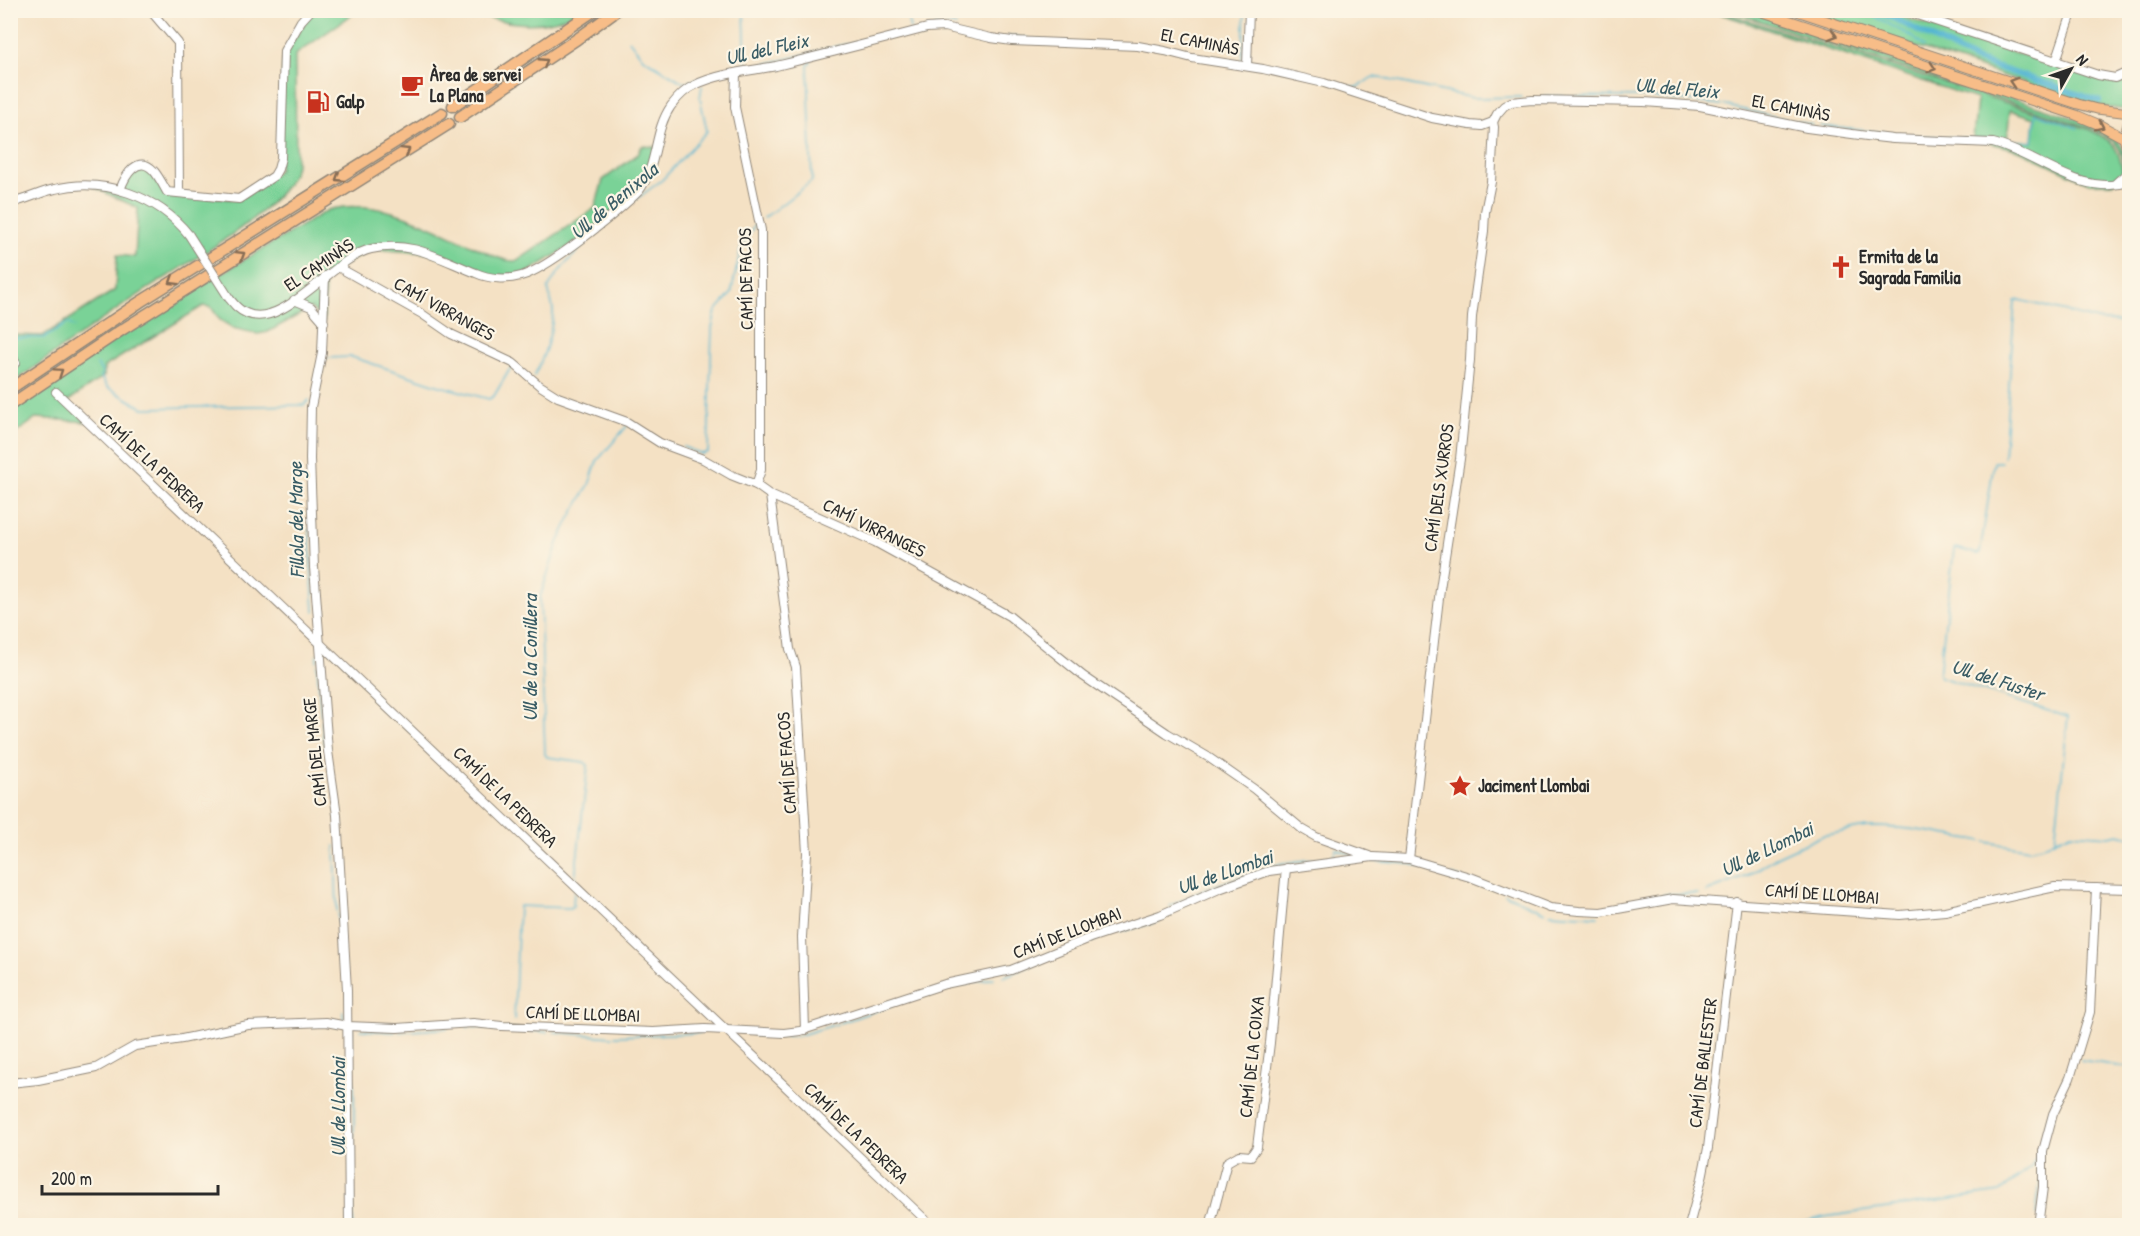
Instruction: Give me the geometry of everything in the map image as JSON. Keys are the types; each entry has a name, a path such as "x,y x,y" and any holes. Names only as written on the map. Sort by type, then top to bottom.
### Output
{"highway":[{"path":"453,106 595,10"},
{"path":"460,117 617,10"},
{"path":"10,388 158,291 442,113"},
{"path":"10,405 120,331 449,124"}],"main road":[{"path":"1757,10 2076,116 2100,125 2124,138"},
{"path":"1794,10 2078,104 2130,113"},
{"path":"2130,118 2124,138 2130,161"}],"street":[{"path":"150,10 178,43 179,193"},
{"path":"120,190 127,174 135,166 141,165 154,171 167,192 239,199 274,176 281,158 284,51 301,21 311,10"},
{"path":"1247,66 1249,10"},
{"path":"1902,10 2098,75 2115,78 2130,71"},
{"path":"2056,62 2073,10"},
{"name":"EL CAMINÀS","path":"10,203 71,186 97,186 120,190 151,202 166,211 189,235 229,298 238,309 247,315 269,315 294,300 358,253 390,246 412,248 430,253 478,274 507,279 522,276 536,269 575,243 639,190 654,161 662,125 671,106 685,91 710,79 776,66 927,28 944,27 1012,41 1138,46 1192,58 1247,66 1324,83 1432,117 1470,125 1482,126 1493,122 1504,106 1511,102 1532,100 1644,102 1700,106 1807,128 1867,136 1993,143 2023,154 2072,179 2089,184 2112,185 2130,182"},
{"name":"CAMÍ DE FACOS","path":"736,74 735,107 761,230 761,470 756,485"},
{"name":"CAMÍ DELS XURROS","path":"1409,859 1440,590 1460,459 1472,317 1491,182 1493,122"},
{"path":"2112,185 2122,179 2130,161"},
{"name":"CAMÍ VIRRANGES","path":"338,267 422,314 451,334 513,363 539,386 558,397 627,422 660,443 703,459 756,485 770,495 875,542 1009,616 1083,676 1254,789 1302,830 1372,857"},
{"name":"CAMÍ DEL MARGE","path":"326,276 319,372 311,407 310,459 314,567 328,751 337,815 347,1026 349,1226"},
{"path":"294,300 310,307 324,322"},
{"path":"10,353 15,363"},
{"name":"CAMÍ DE LA PEDRERA","path":"56,392 932,1226"},
{"name":"CAMÍ DE FACOS","path":"770,495 790,649 796,666 807,854 802,937 805,1030"},
{"name":"CAMÍ DE LLOMBAI","path":"10,1083 84,1072 105,1064 135,1046 248,1025 326,1022 347,1026 397,1028 473,1023 512,1027 653,1032 726,1029 784,1033 805,1030 945,984 1011,970 1090,938 1160,915 1241,880 1286,868 1372,857 1409,859 1473,878 1550,908 1601,912 1673,899 1900,915 1945,911 2055,887 2130,889"},
{"name":"CAMÍ DE LA COIXA","path":"1210,1226 1227,1162 1239,1155 1251,1156 1257,1147 1270,1043 1286,868"},
{"path":"2038,1226 2043,1187 2043,1151 2052,1114 2070,1078 2090,1012 2096,888"},
{"name":"CAMÍ DE BALLESTER","path":"1689,1226 1708,1148 1737,902"}],"green space":[{"path":"578,10 563,18 532,24 501,21 453,11"},
{"path":"312,11 357,11 295,55 296,165 289,182 274,200 230,236 126,303 11,384 11,335 43,336 115,290 117,255 135,257 138,208 91,186 121,190 131,169 147,166 167,192 238,200 279,170 283,56"},
{"path":"1719,11 2088,129 2104,137 2114,146 2120,157 2123,175 2113,183 2089,183 2019,150 1973,139 1977,99 1718,13","holes":["2010,110 2035,118 2033,142 2007,140"]},
{"path":"1729,11 1748,11 2083,121 2108,133 2120,144 2124,151 2124,171 2120,150 2112,140 2094,129"},
{"path":"1804,11 1884,11 2097,79 2117,83 2129,80 2129,108 2097,106"},
{"path":"642,146 657,147 645,182 575,243 522,276 492,277 430,253 371,249 325,276 324,321 311,308 268,332 258,334 233,328 220,320 211,307 203,306 104,367 104,376 67,402 87,422 37,418 11,436 11,409 148,317 328,210 366,207 403,215 500,258 517,261 595,208 603,180 638,154"}],"waterway":[{"path":"744,10 746,67"},
{"name":"Ull de la Conillera","path":"906,10 910,29"},
{"path":"1242,63 1245,10"},
{"path":"1863,10 1913,37 1924,47"},
{"path":"1873,10 1975,60 2099,101"},
{"path":"1895,19 1978,59 2052,84 2053,80"},
{"name":"Ull del Fleix","path":"935,24 944,23 956,26"},
{"name":"Ull del Fleix","path":"762,65 892,33"},
{"name":"Ull del Fleix","path":"1008,37 1027,38"},
{"path":"629,40 643,58 684,83 709,76"},
{"name":"Ull de la Conillera","path":"764,218 812,181 808,65 811,61"},
{"name":"Ull del Fleix","path":"1305,75 1324,79"},
{"name":"Ull del Fleix","path":"1346,86 1358,87 1375,77 1473,98 1521,97"},
{"name":"Ull de Benixola","path":"635,200 662,180 707,131 700,98 702,86"},
{"name":"Ull del Fleix","path":"1544,96 1646,97 1680,100 1722,105 1812,125"},
{"name":"Ull del Fleix","path":"1820,126 1907,135 2033,142 2036,113 2077,128"},
{"name":"Ull de la Conillera","path":"683,447 702,454 708,452 712,328 716,311 731,294 741,248 756,222"},
{"name":"Ull de Benixola","path":"534,376 551,328 553,309 548,289 562,268 589,238"},
{"name":"Ull del Fuster","path":"2004,457 2015,301 2020,300 2101,321 2130,322"},
{"name":"Ull de Benixola","path":"10,338 44,338 68,323 74,327"},
{"name":"Ull de Benixola","path":"325,358 352,357 437,385 489,399 494,396 510,369 514,368"},
{"name":"Ull de Benixola","path":"97,365 107,387 143,408 304,405 309,400"},
{"name":"Ull de la Conillera","path":"575,878 588,765 584,762 547,757 545,754 540,597 558,543 589,485 597,461 627,426"},
{"name":"Ull del Fuster","path":"2001,462 1994,462 1980,553 1954,549 1939,675 2068,717 2055,841"},
{"name":"Fillola del Marge","path":"309,529 314,611"},
{"name":"Fillola del Marge","path":"317,655 317,661"},
{"name":"Fillola del Marge","path":"317,665 321,715"},
{"name":"Fillola del Marge","path":"322,720 324,746"},
{"name":"Ull de Llombai","path":"1706,892 1747,876 1776,857 1824,835 1859,828 1898,828 1982,841"},
{"name":"Ull del Fuster","path":"1986,842 2030,849 2071,833 2109,836 2119,834 2130,837"},
{"name":"Fillola del Marge","path":"335,846 337,911"},
{"name":"Ull de Llombai","path":"1170,906 1211,887 1283,863 1333,857 1336,849 1354,855"},
{"name":"Ull de Llombai","path":"1373,861 1411,864 1425,868"},
{"name":"Ull de Llombai","path":"1452,876 1487,887"},
{"name":"Ull de la Conillera","path":"514,1020 519,906 570,908 573,906 574,891"},
{"name":"Ull de Llombai","path":"1505,894 1545,912"},
{"name":"Ull de Llombai","path":"1634,902 1668,894 1698,894"},
{"name":"Ull de Llombai","path":"1550,913 1598,916"},
{"name":"Fillola del Marge","path":"338,914 341,958"},
{"name":"Ull de Llombai","path":"1120,932 1159,921"},
{"name":"Ull de Llombai","path":"1088,943 1098,939"},
{"name":"Ull de Llombai","path":"1003,977 1042,961"},
{"name":"Ull de Llombai","path":"942,989 994,978"},
{"name":"Ull de Llombai","path":"840,1023 892,1005"},
{"name":"Fillola del Marge","path":"343,1011 344,1021"},
{"name":"Ull de Llombai","path":"753,1035 797,1036 837,1024"},
{"name":"Ull de Llombai","path":"467,1027 547,1032"},
{"name":"Ull de Llombai","path":"399,1032 448,1028"},
{"name":"Ull de Llombai","path":"352,1030 353,1226"},
{"name":"Ull de Llombai","path":"360,1030 395,1032"},
{"name":"Ull de Llombai","path":"554,1032 612,1037"},
{"name":"Ull de Llombai","path":"615,1036 700,1033"},
{"path":"2081,1060 2130,1068"},
{"path":"1791,1226 1824,1217 2000,1192 2031,1167 2037,1157 2049,1115 2068,1071"},
{"path":"2037,1158 2036,1164 2040,1173"},
{"path":"2036,1215 2040,1181"}],"place":[{"name":"Àrea de servei La Plana","path":"412,85"},
{"name":"Galp","path":"318,102"},
{"name":"Ermita de la Sagrada Familia","path":"1841,267"},
{"name":"Jaciment Llombai","path":"1460,786"}]}
